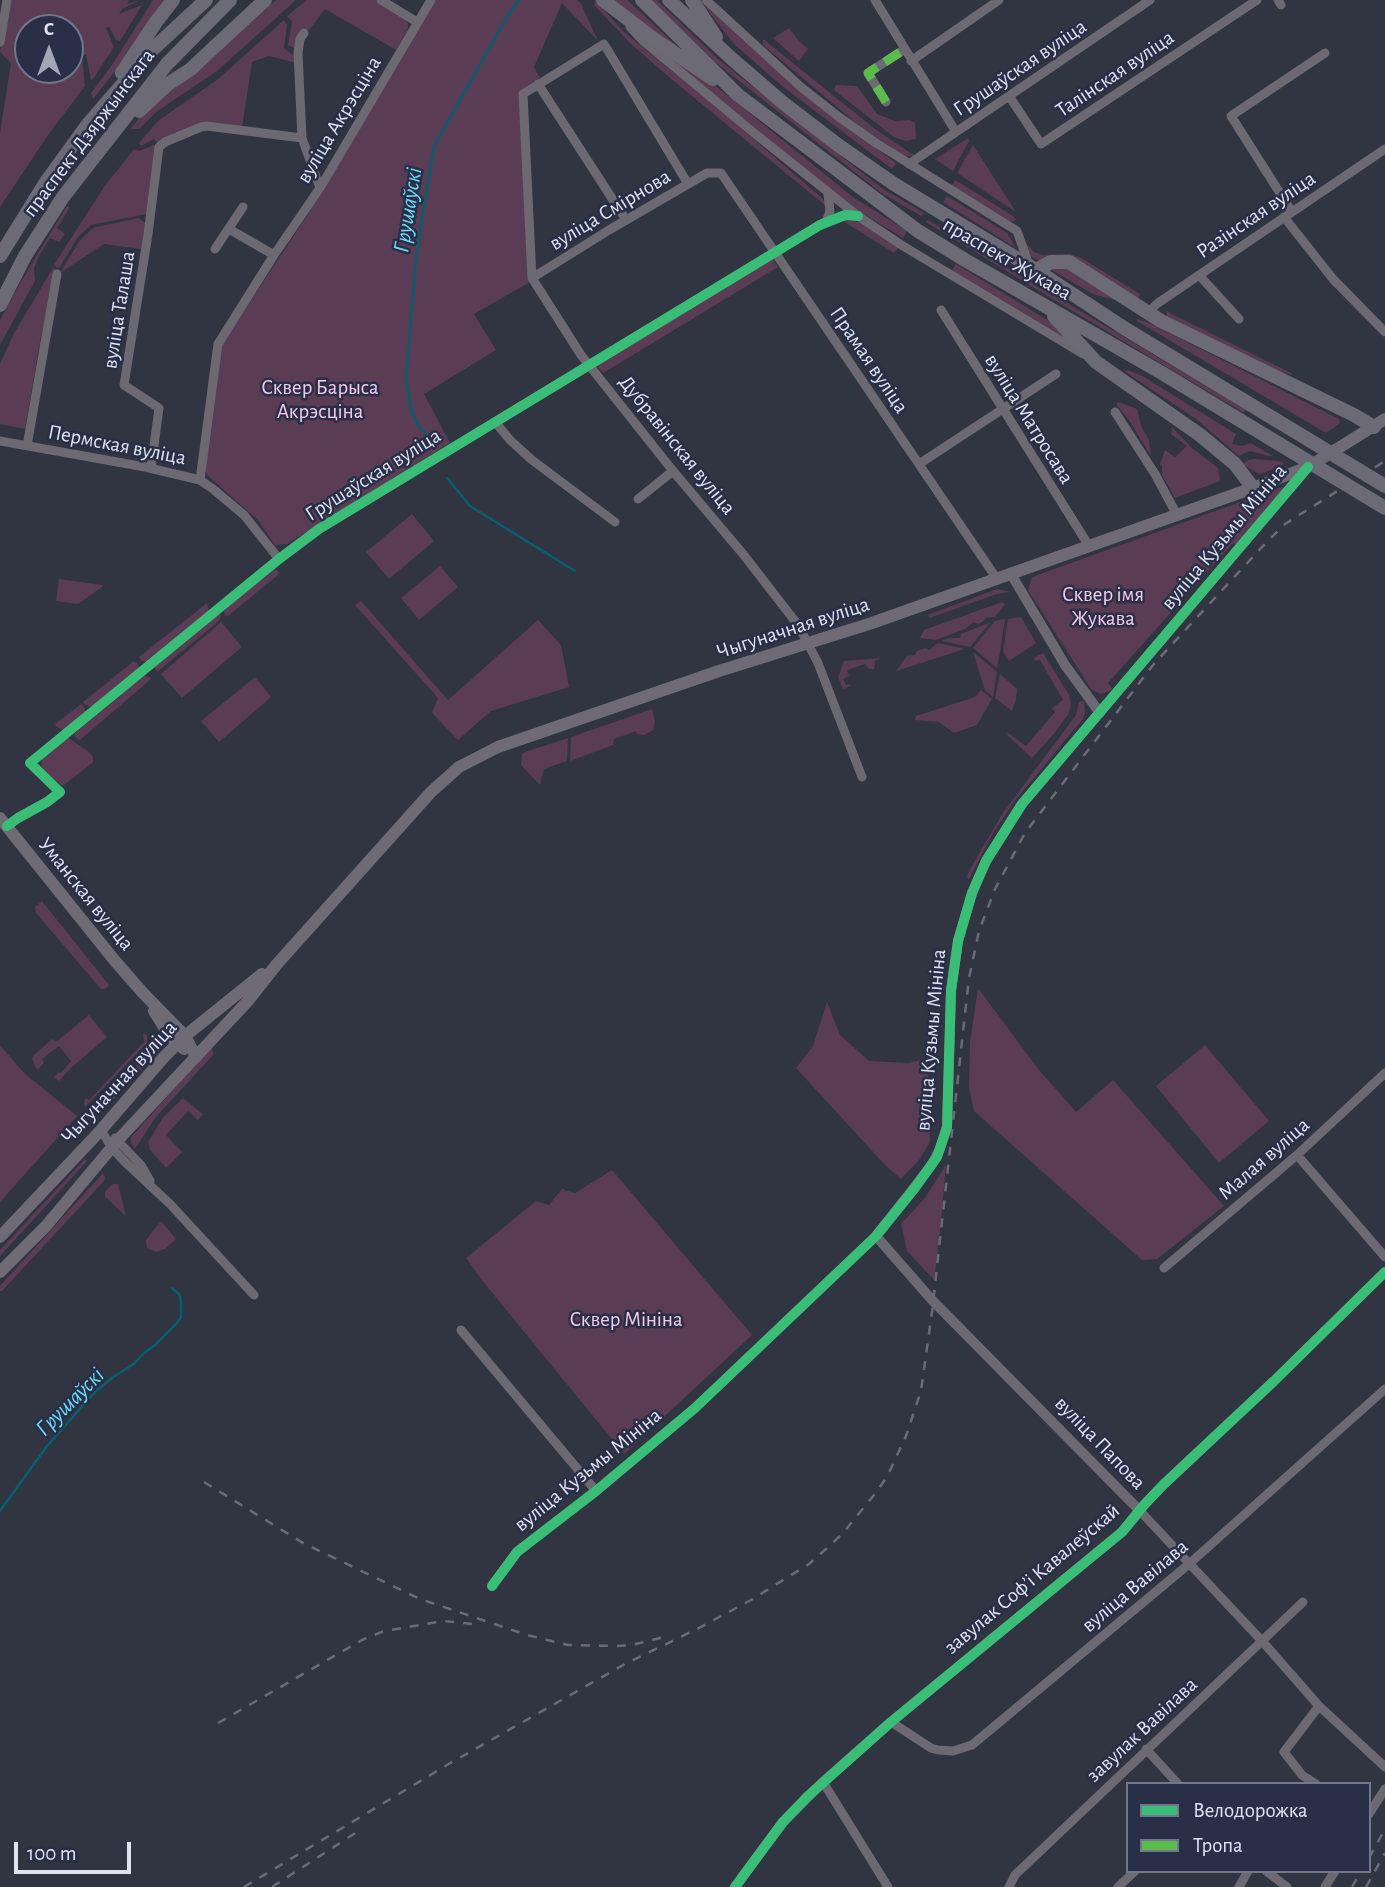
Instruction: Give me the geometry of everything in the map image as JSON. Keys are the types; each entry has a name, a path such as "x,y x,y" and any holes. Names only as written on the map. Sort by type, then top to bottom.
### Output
{"main road":[{"path":"88,124 173,0"},
{"name":"праспект Дзяржынскага","path":"0,256 46,182 88,124 154,48 206,0"},
{"name":"праспект Дзяржынскага","path":"0,304 25,256 63,197 167,64 230,0"},
{"path":"110,138 168,84 191,69 265,0"},
{"name":"праспект Жукава","path":"642,0 738,95 918,231 1231,414 1380,505"},
{"name":"праспект Жукава","path":"669,0 782,102 849,153 932,209 1385,486"},
{"path":"692,0 731,58"},
{"path":"607,4 679,57 738,95"},
{"path":"0,240 14,233"},
{"path":"1033,269 1051,262 1069,262 1201,341 1354,415 1379,423"},
{"path":"1124,328 1122,312 1130,304 1142,308"},
{"path":"1046,307 1096,362 1200,435 1235,464 1252,488"},
{"path":"1096,362 1090,351 1091,345 1113,345"},
{"name":"Чыгуначная вуліца","path":"0,1272 46,1226 115,1144 247,1002 277,964 431,792 458,767 498,747 719,671 881,620 1252,488 1308,467 1379,423"},
{"name":"Уманская вуліца","path":"4,822 143,993 166,1030 181,1040 196,1057"},
{"name":"Чыгуначная вуліца","path":"0,1237 181,1040 277,964"}],"street":[{"path":"0,42 7,0"},
{"path":"381,0 417,22"},
{"name":"вуліца Акрэсціна","path":"200,480 218,344 320,188 431,0"},
{"name":"праспект Жукава","path":"706,0 801,87 876,143 1017,232 1021,248 1033,269"},
{"path":"875,0 956,132"},
{"path":"911,61 999,0"},
{"name":"Грушаўская вуліца","path":"909,163 1150,0"},
{"name":"Талінская вуліца","path":"1009,96 1041,144 1257,0"},
{"name":"праспект Жукава","path":"607,4 642,40 858,216 902,246 1096,362"},
{"path":"304,33 300,39 298,53 302,138 320,188"},
{"path":"626,220 538,84 604,44 688,184"},
{"path":"886,102 868,73 905,49"},
{"path":"1325,53 1231,116 1288,215 1332,279 1385,332"},
{"name":"Дубравінская вуліца","path":"538,84 523,94 532,278 581,355 798,625 808,643 862,777"},
{"name":"вуліца Талаша","path":"151,468 159,408 124,386 159,147 207,125 302,138"},
{"name":"Разінская вуліца","path":"1142,308 1158,303 1385,149"},
{"name":"вуліца Смірнова","path":"532,278 707,173"},
{"name":"Прамая вуліца","path":"707,173 721,173 997,579"},
{"path":"826,222 830,211 828,194"},
{"path":"215,249 243,207"},
{"name":"Грушаўская вуліца","path":"4,822 18,818 61,792 30,763 319,529 774,252 826,222 845,215 858,216"},
{"path":"229,229 274,255"},
{"path":"27,446 57,274"},
{"path":"1199,275 1239,319"},
{"name":"вуліца Матросава","path":"941,310 1089,546"},
{"path":"919,464 1056,374"},
{"path":"1115,412 1155,474 1177,515"},
{"path":"496,423 532,460 615,522"},
{"name":"Пермская вуліца","path":"0,441 151,468 200,480 244,515 279,559"},
{"name":"вуліца Кузьмы Мініна","path":"492,1586 517,1552 695,1409 876,1236 931,1166 947,1127 951,991 958,941 972,893 986,861 1022,804 1308,467"},
{"path":"638,499 673,471"},
{"path":"1011,574 1065,665 1100,713"},
{"name":"Малая вуліца","path":"1164,1268 1297,1155 1385,1073"},
{"path":"101,1130 115,1144"},
{"name":"Чыгуначная вуліца","path":"115,1144 141,1165 154,1187 254,1295"},
{"path":"1297,1155 1385,1257"},
{"name":"вуліца Папова","path":"876,1236 932,1300 1140,1511 1319,1706 1385,1767"},
{"name":"завулак Софʼі Кавалеўскай","path":"735,1887 783,1822 823,1782 1113,1540 1163,1485 1385,1272"},
{"path":"461,1330 596,1491"},
{"name":"вуліца Вавілава","path":"891,1723 938,1751 953,1751 972,1745 1189,1564 1385,1389"},
{"name":"завулак Вавілава","path":"1009,1887 1015,1875 1303,1602"},
{"path":"1300,1779 1284,1752 1319,1706"},
{"path":"1146,1749 1176,1782"},
{"path":"823,1782 888,1887"},
{"path":"1371,1811 1385,1789"},
{"path":"1118,1887 1133,1873"},
{"path":"1269,1873 1287,1887"}],"green space":[{"path":"9,0 129,0 127,4 140,0 122,9 119,14 142,5 120,41 116,40 109,26 106,28 114,47 91,80 86,54 84,56 84,14 14,14 14,84 84,84 84,76 85,86 48,135 0,207 0,133 11,63 0,52"},
{"path":"153,0 164,0 124,60 93,99 91,93"},
{"path":"276,0 296,0 217,71 156,112 139,129 131,129 164,93 206,64"},
{"path":"307,0 375,0 405,18 408,29 396,50 325,9 309,30 303,29 294,48 288,45 292,22 287,16"},
{"name":"Сквер Барыса Акрэсціна","path":"436,0 577,0 598,41 562,3 534,67 540,78 519,92 530,282 474,314 496,350 424,394 450,443 287,544 275,545 258,520 207,475 204,467 221,346 326,187"},
{"path":"595,0 624,32 822,198 826,206 631,44 594,5"},
{"path":"611,0 627,0 678,47 654,33"},
{"path":"652,0 657,0 718,59 783,111 883,189 924,213 921,216 880,192 715,62"},
{"path":"702,3 821,108 896,163 892,169 782,86 734,44"},
{"path":"284,20 287,25 284,48 296,58 296,63 269,56 252,62 242,127 214,122 201,123 158,143 154,139 141,146 139,143 159,120 217,80"},
{"path":"789,28 808,49 799,61 773,38"},
{"path":"763,39 875,129 915,156 904,156 861,127 763,45"},
{"path":"659,49 712,83 853,197 907,231 903,238 846,203"},
{"path":"836,85 857,86 877,114 895,121 910,120 915,123 916,139 906,141 894,137 834,90"},
{"path":"968,138 969,141 953,171 935,159"},
{"path":"154,145 147,214 91,225 78,237 59,268 54,265 104,187 134,149 139,151"},
{"path":"973,145 1016,212 957,173"},
{"path":"955,180 1016,220 1011,222 951,187"},
{"path":"947,196 1007,233 1016,248 943,202"},
{"path":"67,206 70,207 57,228 65,234 59,242 50,238 39,256 34,268 35,281 0,345 0,320"},
{"path":"139,218 145,223 141,249 104,244 60,273 80,240 91,230"},
{"path":"846,219 861,223 899,247 894,253 843,221"},
{"path":"928,220 1246,410 1244,413 1036,289 926,222"},
{"path":"1019,230 1034,252 1042,255 1070,254 1081,258 1140,294 1137,301 1095,276 1030,256"},
{"path":"772,258 778,267 603,373 596,364"},
{"path":"956,264 1057,326 1074,345 951,272"},
{"path":"53,268 57,270 41,336 25,429 0,424 0,364 13,335"},
{"path":"1065,268 1121,302 1093,294 1050,269"},
{"path":"1166,311 1291,375 1243,358 1167,318"},
{"path":"1137,319 1339,419 1340,423 1326,433"},
{"path":"1128,370 1144,377 1236,434 1232,444 1242,446 1251,443 1273,456 1251,451 1239,456 1196,419 1124,371"},
{"path":"1119,402 1137,409 1141,426 1149,440 1151,456 1117,406"},
{"path":"1172,427 1192,448 1218,468 1220,481 1175,498 1162,475 1160,464 1165,450 1175,457 1187,446 1171,434"},
{"path":"1255,459 1285,464 1261,474 1243,464"},
{"name":"Сквер імя Жукава","path":"1282,487 1284,490 1237,546 1233,543 1108,683 1112,689 1100,694 1091,689 1028,590 1032,577"},
{"path":"412,514 434,541 389,579 366,552"},
{"path":"440,566 458,587 419,620 401,598"},
{"path":"275,569 279,572 278,575 228,616 225,615 223,610"},
{"path":"59,579 102,587 78,604 56,601"},
{"path":"997,589 1011,592 997,594 929,618 928,615"},
{"path":"361,601 448,700 538,620 561,645 569,687 491,711 458,740 432,713 438,698 355,605"},
{"path":"1002,602 1005,604 995,617 985,618 978,624 974,622 965,629 936,640 920,638 924,630"},
{"path":"207,603 209,612 148,661 141,660 139,657"},
{"path":"217,613 221,615 220,620 157,672 154,667"},
{"path":"1021,617 1036,643 1009,661 1003,652 1008,619"},
{"path":"1005,619 997,668 973,648 995,621"},
{"path":"221,622 242,647 182,698 161,674"},
{"path":"991,622 970,647 941,641 960,638 961,634"},
{"path":"938,643 965,649 896,671 907,656 915,655 917,651 926,648 929,650"},
{"path":"973,652 997,672 993,697 985,690"},
{"path":"1043,653 1069,695 1071,706 1068,715 1032,758 1007,732 1026,746 1055,712 1052,708 1063,700 1040,660 1035,661 1034,658"},
{"path":"882,658 874,661 874,669 869,669 865,664 847,670 849,676 843,679 846,685 851,686 843,689 838,678 844,661"},
{"path":"134,661 140,669 91,707 84,704 83,702"},
{"path":"1000,674 1017,689 1012,711 995,698"},
{"path":"144,676 151,679 80,740 75,737 76,732"},
{"path":"255,677 271,697 219,742 201,721"},
{"path":"981,690 992,699 977,725 954,733 939,722 915,720 916,716 975,697"},
{"path":"1084,701 1083,719 1013,803 992,835 969,879 967,877 970,869 1003,813 1076,715 1079,702"},
{"path":"81,704 85,712 63,730 56,726 55,724"},
{"path":"652,709 655,722 653,730 645,735 637,734 636,731 614,739 613,745 570,761 571,737"},
{"path":"67,737 88,751 93,762 63,786 41,766 42,759"},
{"path":"568,738 567,761 544,769 540,785 521,765 522,753"},
{"path":"42,901 109,985 105,989 101,989 36,913 35,907"},
{"path":"978,988 1039,1070 1076,1112 1113,1080 1224,1206 1157,1259 1142,1260 974,1111 969,1088 970,1042"},
{"path":"827,1002 840,1035 869,1061 909,1063 928,1058 930,1142 919,1160 901,1179 796,1068 813,1046"},
{"path":"89,1015 107,1037 59,1081 54,1077 71,1061 59,1046 42,1059 44,1063 37,1070 32,1059 34,1055 52,1039 56,1042"},
{"path":"143,1033 147,1035 147,1043 85,1107 85,1098 89,1100 144,1042"},
{"path":"161,1039 160,1049 109,1104 103,1109 95,1110"},
{"path":"0,1045 24,1073 77,1116 0,1202"},
{"path":"1205,1045 1269,1121 1219,1163 1156,1086"},
{"path":"211,1048 214,1054 155,1118 135,1149 131,1137"},
{"path":"183,1098 203,1114 198,1120 188,1111 166,1135 182,1152 166,1168 150,1150 148,1142 162,1119"},
{"path":"85,1159 87,1161 0,1256 0,1250"},
{"path":"946,1165 934,1280 907,1251 901,1224 925,1198"},
{"name":"Сквер Мініна","path":"612,1170 752,1335 624,1454 466,1258 536,1201 549,1205 562,1189 575,1193"},
{"path":"103,1173 104,1181 0,1291 0,1286"},
{"path":"113,1184 118,1184 126,1216 105,1197 105,1192"},
{"path":"161,1221 176,1239 165,1249 156,1252 147,1248 146,1240"}],"waterway":[{"name":"Грушаўскі","path":"431,440 412,413 406,380 416,256 434,146 519,0"},
{"name":"Грушаўскі","path":"447,478 470,506 575,571"},
{"name":"Грушаўскі","path":"0,1511 47,1446 96,1391 135,1363 176,1324 181,1317 181,1302 179,1294 172,1288"}],"railway":[{"path":"244,1887 447,1765 625,1664 751,1600 809,1564 843,1533 874,1495 887,1477 906,1436 921,1391 969,978 979,931 995,889 1025,833 1153,665 1285,524 1385,461"},
{"path":"204,1482 303,1543 420,1599 527,1635 568,1645 632,1645 664,1637"},
{"path":"218,1723 362,1640 384,1631 444,1621 472,1624"},
{"path":"1371,1854 1385,1829"},
{"path":"272,1887 360,1830"},
{"path":"1366,1887 1385,1853"},
{"path":"1352,1887 1360,1873"}],"marked path":[{"path":"886,102 868,73 905,49"}],"cycle path":[{"path":"7,826 60,792 30,763 319,529 820,225 845,215 858,216"},
{"path":"492,1586 517,1552 596,1491 695,1408 876,1236 914,1189 937,1157 947,1127 951,991 958,941 972,893 986,861 1022,804 1308,467"},
{"path":"735,1887 783,1822 808,1796 891,1722 1122,1532 1163,1485 1385,1272"}]}
